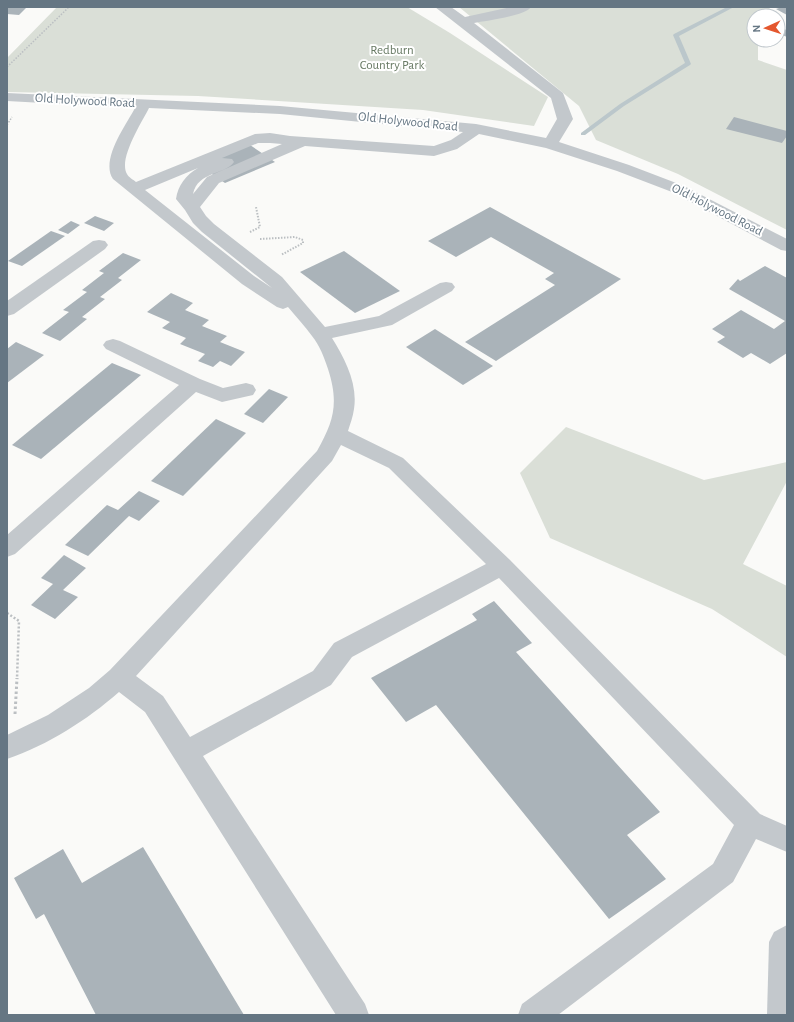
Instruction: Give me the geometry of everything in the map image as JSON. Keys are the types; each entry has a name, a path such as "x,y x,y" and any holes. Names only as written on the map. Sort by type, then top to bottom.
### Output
{"street":[{"path":"442,7 463,21 558,96 565,119 550,144"},
{"path":"463,21 506,13 524,7"},
{"name":"Old Holywood Road","path":"7,97 280,110 476,129 550,144 623,168 678,189 787,246"},
{"path":"144,104 119,153 116,164 120,176 134,189 248,280 316,328 385,320 446,287"},
{"path":"134,189 255,139 270,138 434,151 452,147 476,129"},
{"path":"13,745 57,723 98,695 119,677 325,456 337,434 344,409 344,388 334,357 316,328 276,281 208,228 199,219 192,207 213,180 296,141"},
{"path":"9,306 99,245"},
{"path":"113,346 193,384 222,395 246,390"},
{"path":"7,548 193,384"},
{"path":"337,434 396,463 502,566 750,823 787,839"},
{"path":"186,752 322,678 343,650 502,566"},
{"path":"119,677 154,704 354,1015"},
{"path":"533,1015 722,873 750,823"},
{"path":"782,1015 784,942 787,939"}],"path":[{"path":"7,67 69,7"},
{"path":"248,233 260,227 256,207"},
{"path":"257,239 295,237 303,240 304,243 279,256"},
{"path":"7,613 20,621 13,745"}],"green space":[{"name":"Redburn Country Park","path":"57,7 407,7 450,33 548,97 534,126 423,110 198,96 7,92 7,58"},
{"path":"459,7 771,7 746,8 746,48 758,48 758,60 787,70 787,230 678,174 596,140 579,106"},
{"path":"566,427 704,480 787,462 787,481 743,564 787,586 787,657 712,609 550,538 520,473"}],"building":[{"path":"7,7 27,7 19,15 7,14"},
{"path":"787,7 787,15 786,8 779,8"},
{"path":"734,117 787,131 787,136 782,143 726,129"},
{"path":"247,143 275,162 225,183 197,164"},
{"path":"490,207 621,279 496,361 465,342 555,285 545,279 554,273 491,237 456,257 428,241"},
{"path":"95,216 114,223 104,231 84,223"},
{"path":"71,221 80,225 68,234 58,230"},
{"path":"51,231 65,236 22,266 8,261"},
{"path":"344,251 400,291 355,313 300,272"},
{"path":"123,253 141,260 118,278 122,280 100,297 105,299 82,317 87,319 60,341 42,333 69,312 63,310 87,292 82,290 104,273 99,271"},
{"path":"765,266 787,278 787,353 770,364 751,353 743,358 717,342 725,337 712,329 741,310 774,329 785,321 729,289 738,279 740,281"},
{"path":"171,293 193,303 185,310 209,320 202,326 227,336 220,342 245,352 231,366 220,361 213,367 198,361 205,354 180,344 186,338 162,328 170,322 147,312"},
{"path":"435,329 493,366 463,385 406,347"},
{"path":"16,342 44,355 7,383 7,349"},
{"path":"112,363 141,375 41,459 12,445"},
{"path":"269,389 288,397 263,423 244,414"},
{"path":"216,419 246,433 183,496 151,481"},
{"path":"139,491 160,501 139,521 129,516 88,556 65,545 107,505 118,510"},
{"path":"64,555 86,568 63,590 78,597 55,619 31,605 53,584 41,578"},
{"path":"494,601 532,643 516,652 660,812 627,835 666,879 609,919 436,705 406,722 371,678 477,620 472,614"},
{"path":"143,847 244,1015 96,1015 44,914 36,919 14,878 63,849 82,883"}],"waterway":[{"path":"583,134 622,105 688,64 676,35 731,7"}]}
